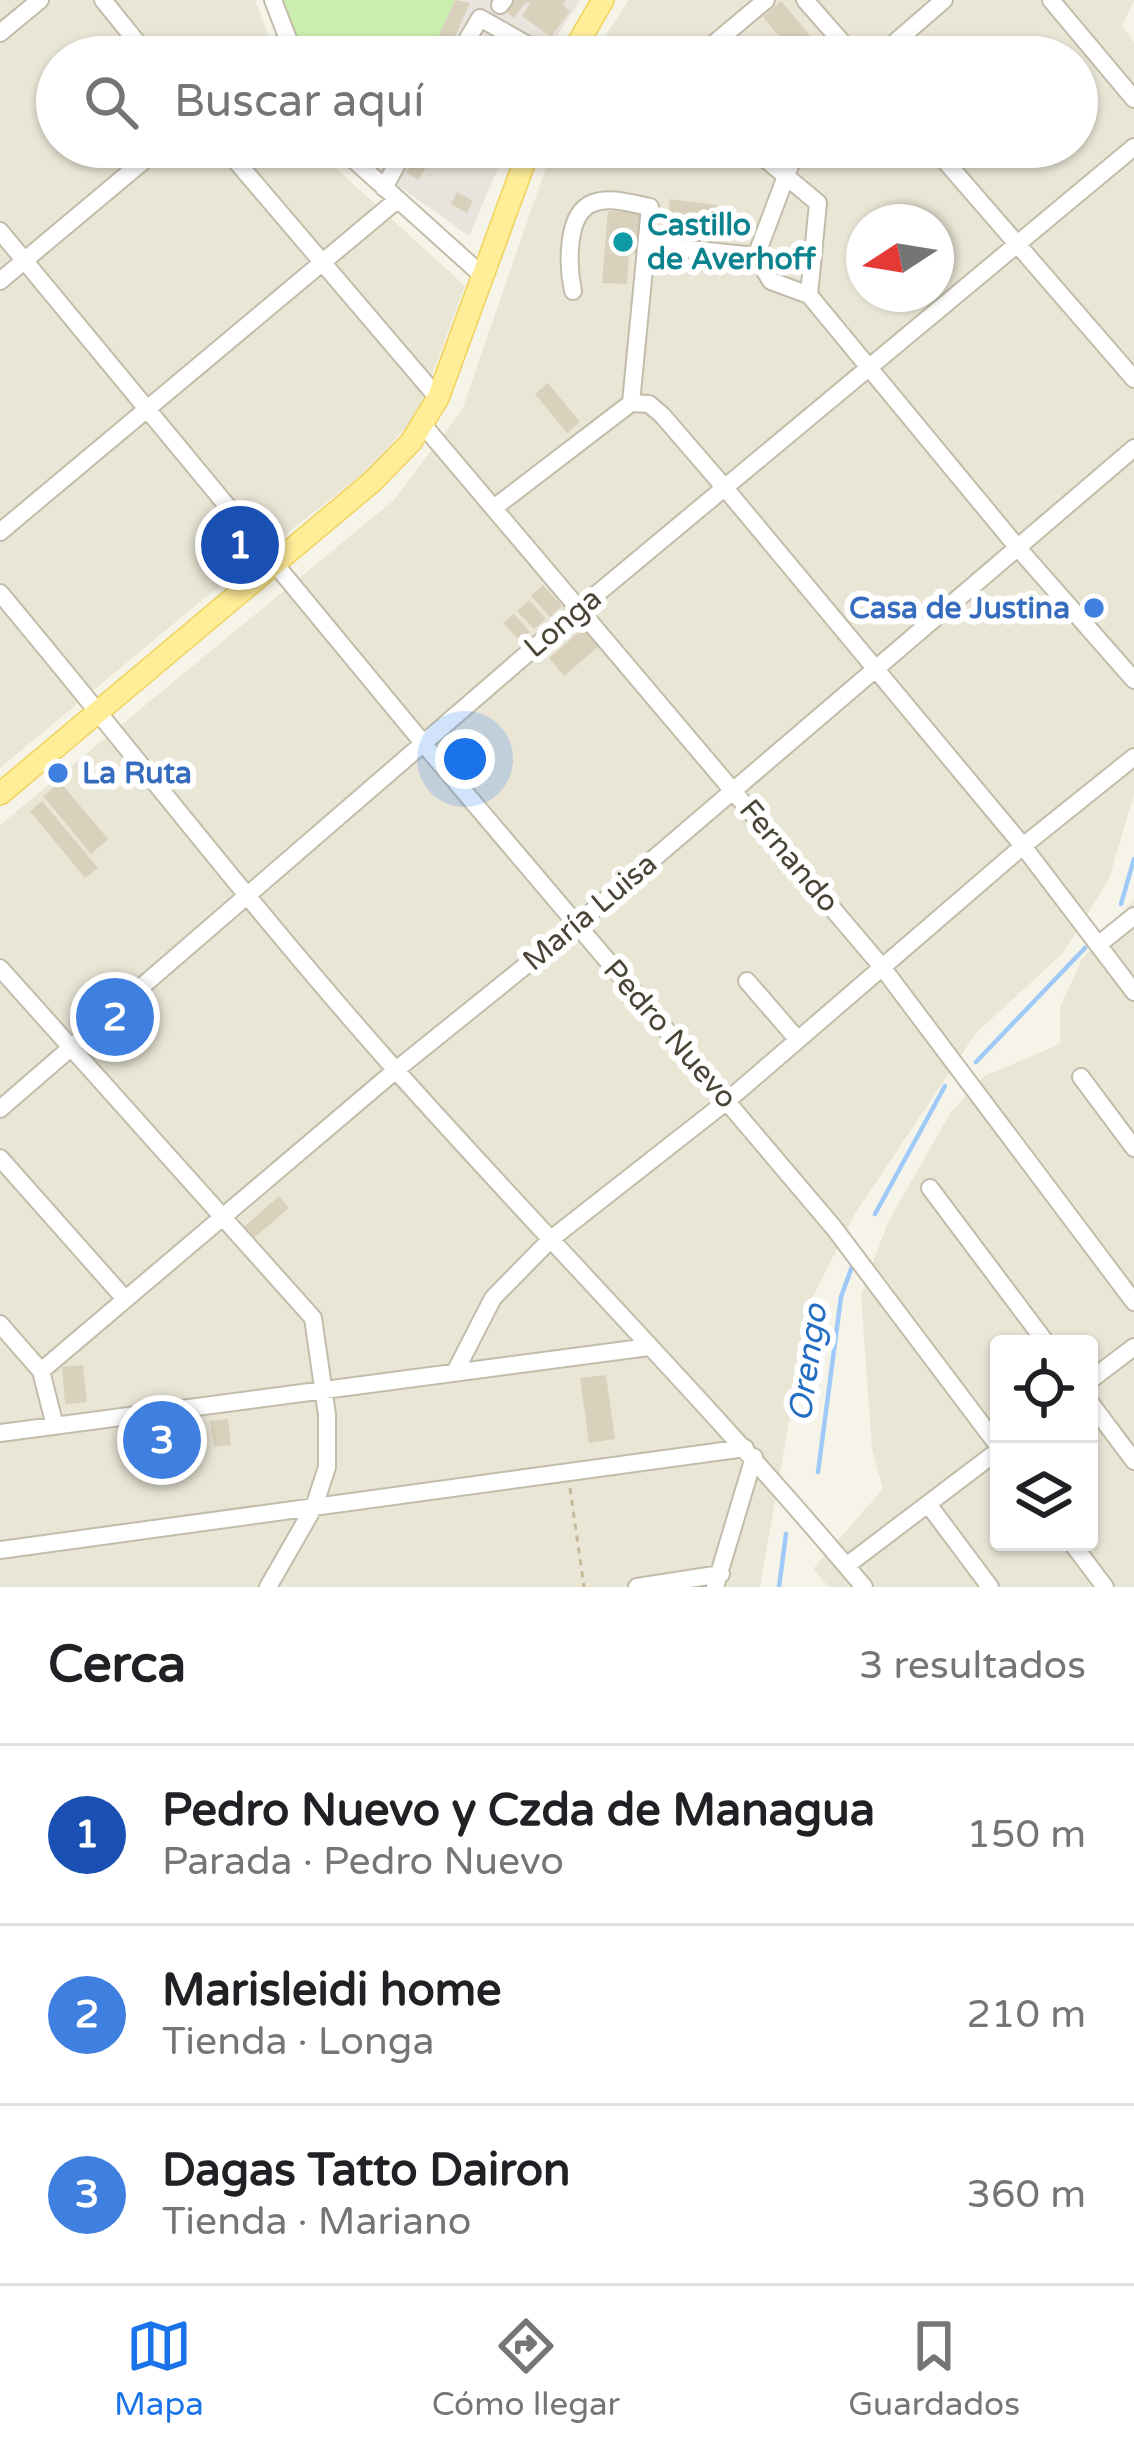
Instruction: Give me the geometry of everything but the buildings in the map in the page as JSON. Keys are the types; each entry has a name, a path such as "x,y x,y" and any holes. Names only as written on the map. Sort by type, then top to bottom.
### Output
{"main road":[{"path":"582,36 603,0"},
{"path":"0,794 373,481 424,426 522,168"}],"street":[{"path":"0,33 40,0"},
{"path":"103,0 132,36"},
{"path":"273,0 285,36"},
{"path":"723,36 766,0"},
{"path":"805,0 837,36"},
{"path":"902,36 944,0"},
{"path":"1051,0 1081,36"},
{"path":"470,36 480,18 512,36"},
{"path":"1098,57 1134,100"},
{"name":"Longa","path":"0,1108 580,608 1134,147"},
{"path":"0,280 135,168"},
{"path":"242,168 438,398"},
{"path":"366,168 483,276"},
{"path":"0,532 323,261 391,194 399,168"},
{"path":"775,168 818,203 809,295"},
{"path":"757,256 791,168"},
{"path":"951,168 1134,379"},
{"path":"573,291 574,223 585,209 592,203 612,201 650,208 631,403"},
{"name":"Pedro Nuevo","path":"0,231 575,925 834,1228 995,1443"},
{"path":"649,245 757,256"},
{"path":"757,256 771,280 809,295 1134,680"},
{"path":"496,507 631,403 649,404 878,668 1134,992"},
{"name":"Fernando","path":"424,426 882,968 1134,1302"},
{"name":"María Luisa","path":"41,1371 575,925 1134,448"},
{"path":"0,593 247,899 396,1070 750,1453 864,1587"},
{"path":"455,1372 493,1298 551,1239 728,1101 1023,846 1134,758"},
{"path":"1098,945 1134,916"},
{"path":"0,968 313,1318 327,1415 327,1467 314,1507 268,1587"},
{"path":"747,981 798,1040"},
{"path":"1081,1077 1134,1148"},
{"path":"0,1158 125,1299"},
{"path":"930,1188 1039,1335"},
{"path":"0,1324 41,1371 55,1426"},
{"path":"1098,1374 1134,1346"},
{"path":"0,1433 649,1347"},
{"path":"1098,1413 1134,1462"},
{"path":"0,1550 568,1472 750,1453"},
{"path":"637,1587 718,1580 750,1453"},
{"path":"846,1566 990,1455"},
{"path":"928,1504 990,1587"},
{"path":"1078,1551 1105,1587"}],"path":[{"path":"568,1472 584,1587"}],"shaded area":[{"path":"0,0 255,0 269,36 36,36 36,168 335,168 465,286 417,415 369,469 0,768"},
{"path":"455,0 580,0 557,36 439,36"},
{"path":"629,0 1134,0 1122,26 1134,42 1134,794 1109,879 1063,953 976,1033 856,1212 810,1302 760,1587 0,1587 0,825 394,500 462,410 546,168 1098,168 1098,36 605,36"},
{"path":"377,168 498,168 469,236"},
{"path":"1134,899 1134,1587 829,1587 813,1569 883,1489 872,1449 861,1295 888,1222 951,1112 984,1076 1060,1044 1060,1007 1081,961"}],"green space":[{"path":"281,0 455,0 439,36 294,36"}],"waterway":[{"name":"Orengo","path":"1121,904 1134,859"},
{"name":"Orengo","path":"976,1062 1085,948"},
{"name":"Orengo","path":"875,1214 945,1086"},
{"name":"Orengo","path":"818,1472 841,1297 854,1261"},
{"name":"Orengo","path":"779,1587 786,1534"}],"place":[{"name":"Castillo de Averhoff","path":"623,242"},
{"name":"Pedro Nuevo y Czda de Managua","path":"240,545"},
{"name":"Casa de Justina","path":"1094,608"},
{"name":"La Ruta","path":"58,773"},
{"name":"Marisleidi home","path":"115,1017"},
{"name":"Dagas Tatto Dairon","path":"162,1440"}]}
